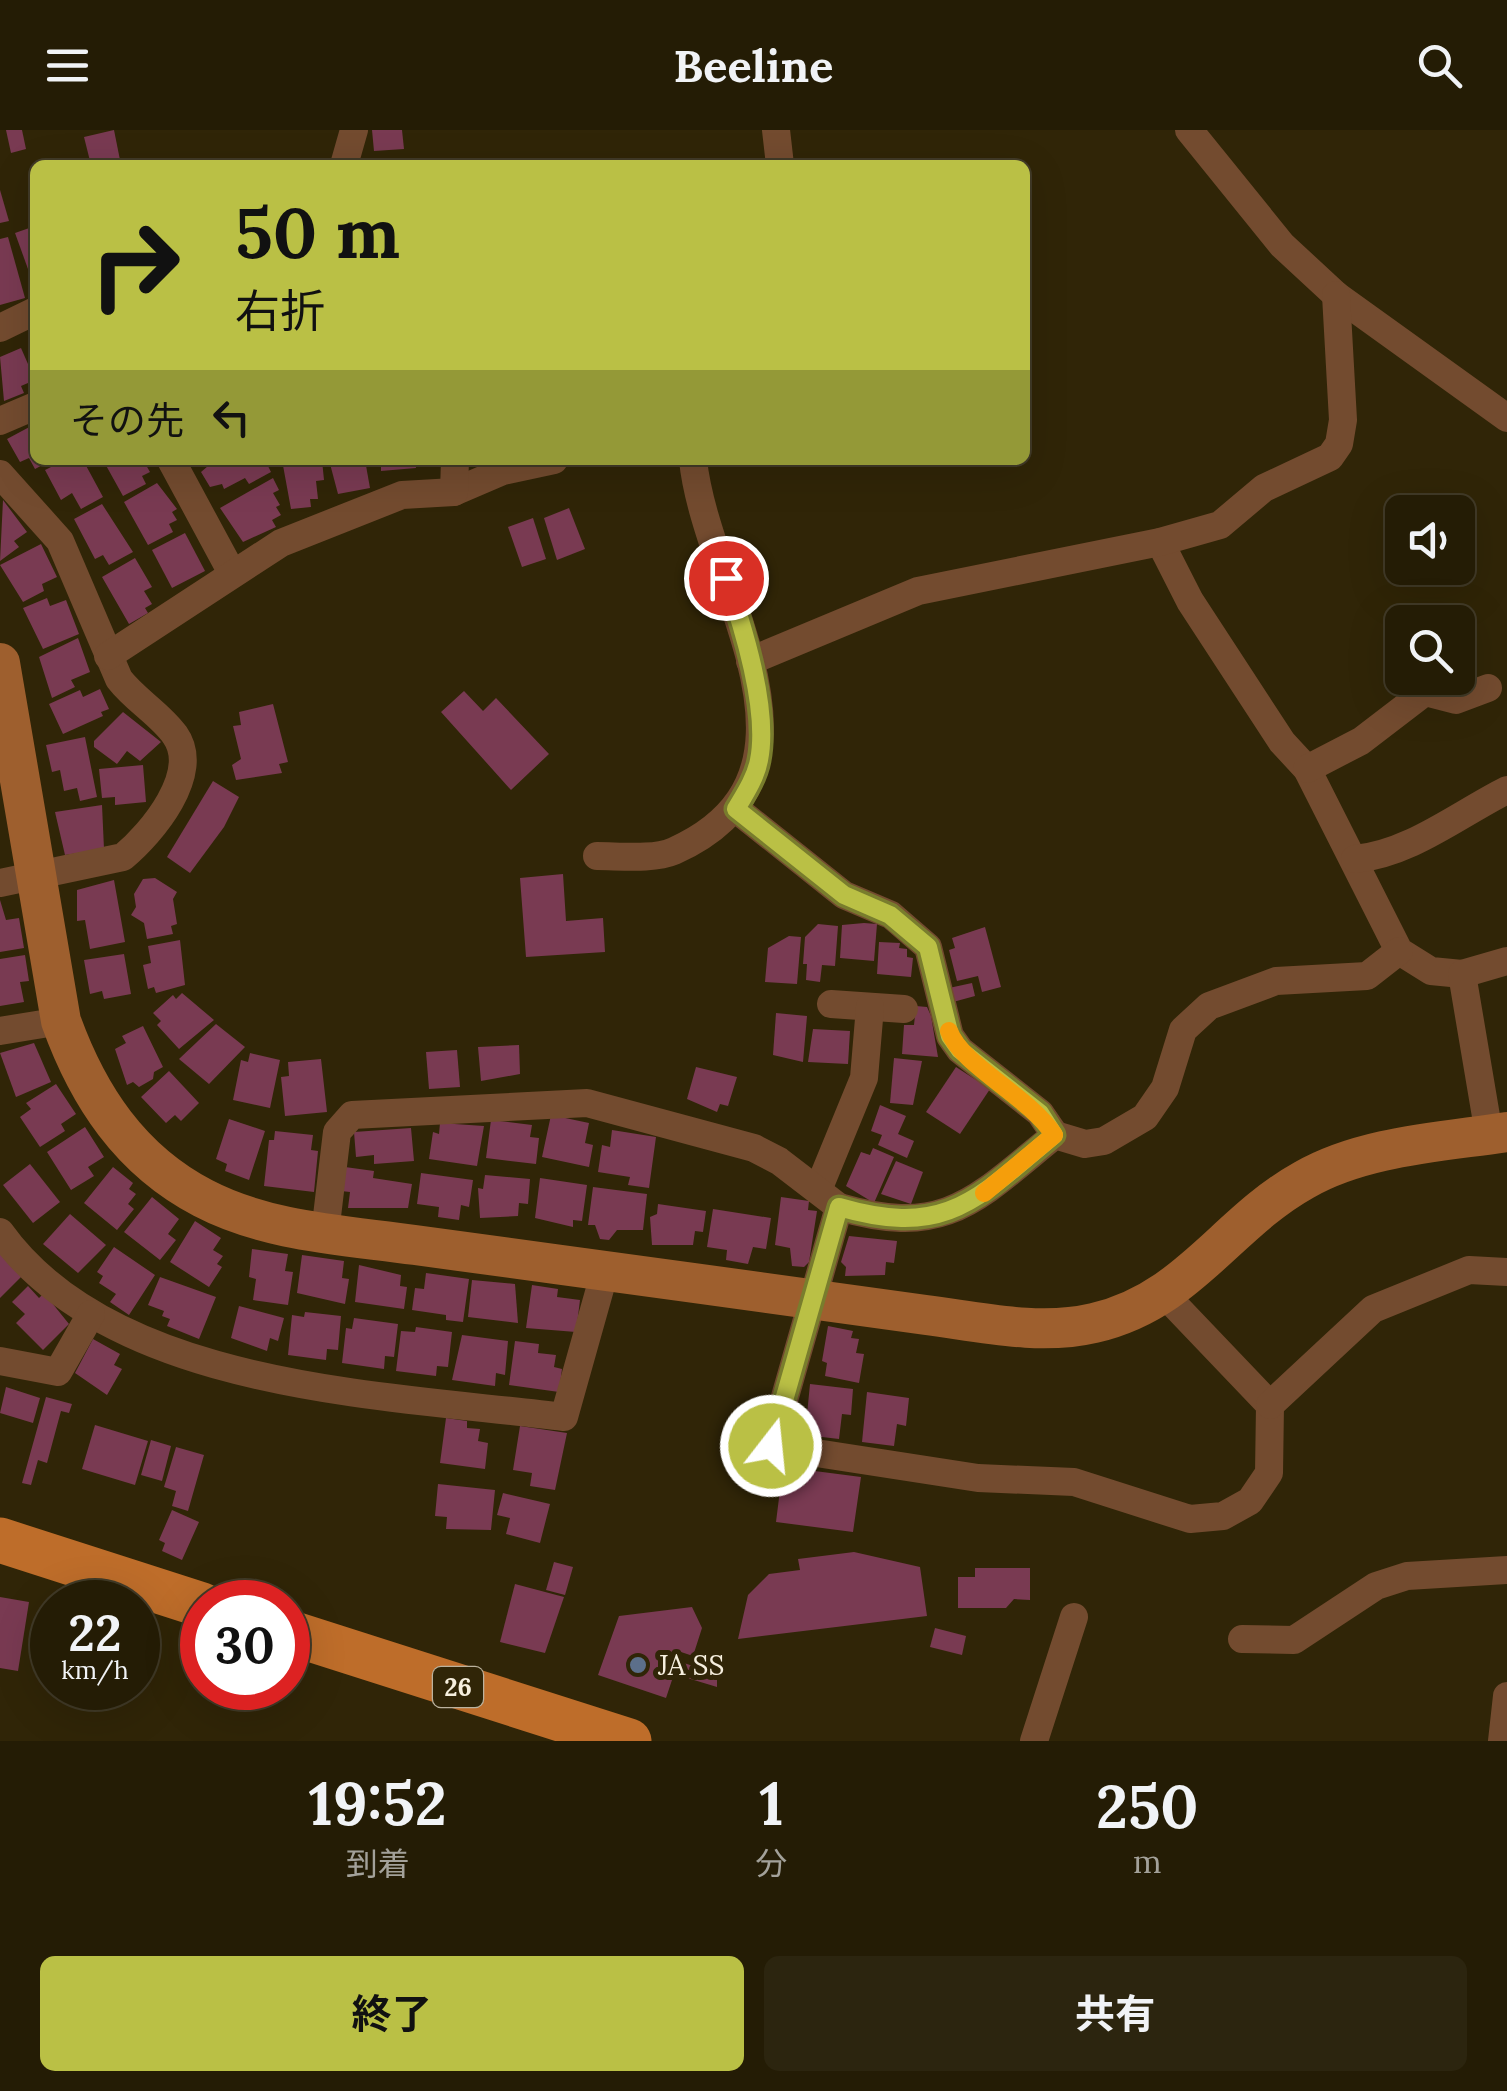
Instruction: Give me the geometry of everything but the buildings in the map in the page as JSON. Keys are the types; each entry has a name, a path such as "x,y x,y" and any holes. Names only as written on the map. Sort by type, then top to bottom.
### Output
{"main road":[{"path":"0,1540 180,1598"},
{"name":"26","path":"310,1639 629,1741"}],"street":[{"path":"345,160 354,130"},
{"path":"776,130 779,160"},
{"path":"1189,130 1282,245 1336,295 1389,329 1507,418"},
{"path":"750,661 918,591 1160,542 1220,525 1264,488 1330,458 1339,444 1343,420 1336,295"},
{"path":"0,328 30,314"},
{"path":"0,420 30,408"},
{"path":"174,465 232,574"},
{"path":"454,492 455,465"},
{"path":"108,656 281,543 350,512 402,495 454,492 503,471 531,465"},
{"path":"597,856 672,852 736,809 759,762 761,738 750,661 707,524 694,465"},
{"path":"0,474 60,541 86,592 108,656 134,699 180,742 182,772 151,826 123,857 18,880"},
{"path":"1160,542 1200,617 1282,742 1307,769 1399,951 1431,971 1462,974 1507,962"},
{"path":"0,662 18,880 76,1062 98,1103 127,1140 162,1172 202,1198 245,1217 324,1232 812,1300 1045,1328 1104,1320 1166,1295 1268,1204 1321,1171 1367,1156 1498,1133 1462,974"},
{"path":"1307,769 1362,742 1425,692 1456,700 1488,688"},
{"path":"1355,859 1377,857 1417,840 1507,790"},
{"path":"736,809 844,895 890,915 928,947 950,1036 960,1050 1040,1113 1054,1135 1085,1144 1104,1141 1146,1117 1165,1088 1183,1030 1208,1006 1276,981 1367,976 1399,951"},
{"path":"831,1004 904,1009"},
{"path":"870,1007 864,1078 828,1199 812,1300 771,1446 978,1478 1074,1482 1190,1519 1222,1516 1250,1500 1269,1473 1270,1405 1166,1295"},
{"path":"0,1031 62,1021"},
{"path":"324,1232 337,1132 352,1116 587,1103 754,1148 828,1199 899,1221 950,1212 985,1192 1054,1135"},
{"path":"0,1232 30,1264 91,1314 172,1354 212,1366 311,1385 564,1417 605,1271"},
{"path":"1270,1405 1373,1309 1469,1270 1507,1272"},
{"path":"0,1361 58,1372 91,1314"},
{"path":"1242,1639 1294,1640 1376,1586 1408,1576 1507,1570"},
{"path":"1034,1741 1074,1617"},
{"path":"1502,1741 1507,1696"}],"slow traffic":[{"path":"949,1031 960,1050 1040,1113 1054,1135 984,1193"}],"place":[{"name":"JA SS","path":"638,1665"}],"route":[{"path":"726,578 750,661 761,738 759,762 736,809 844,895 890,915 928,947 950,1036 960,1050 1040,1113 1054,1135 985,1192 950,1212 899,1221 839,1207 771,1446"}]}
